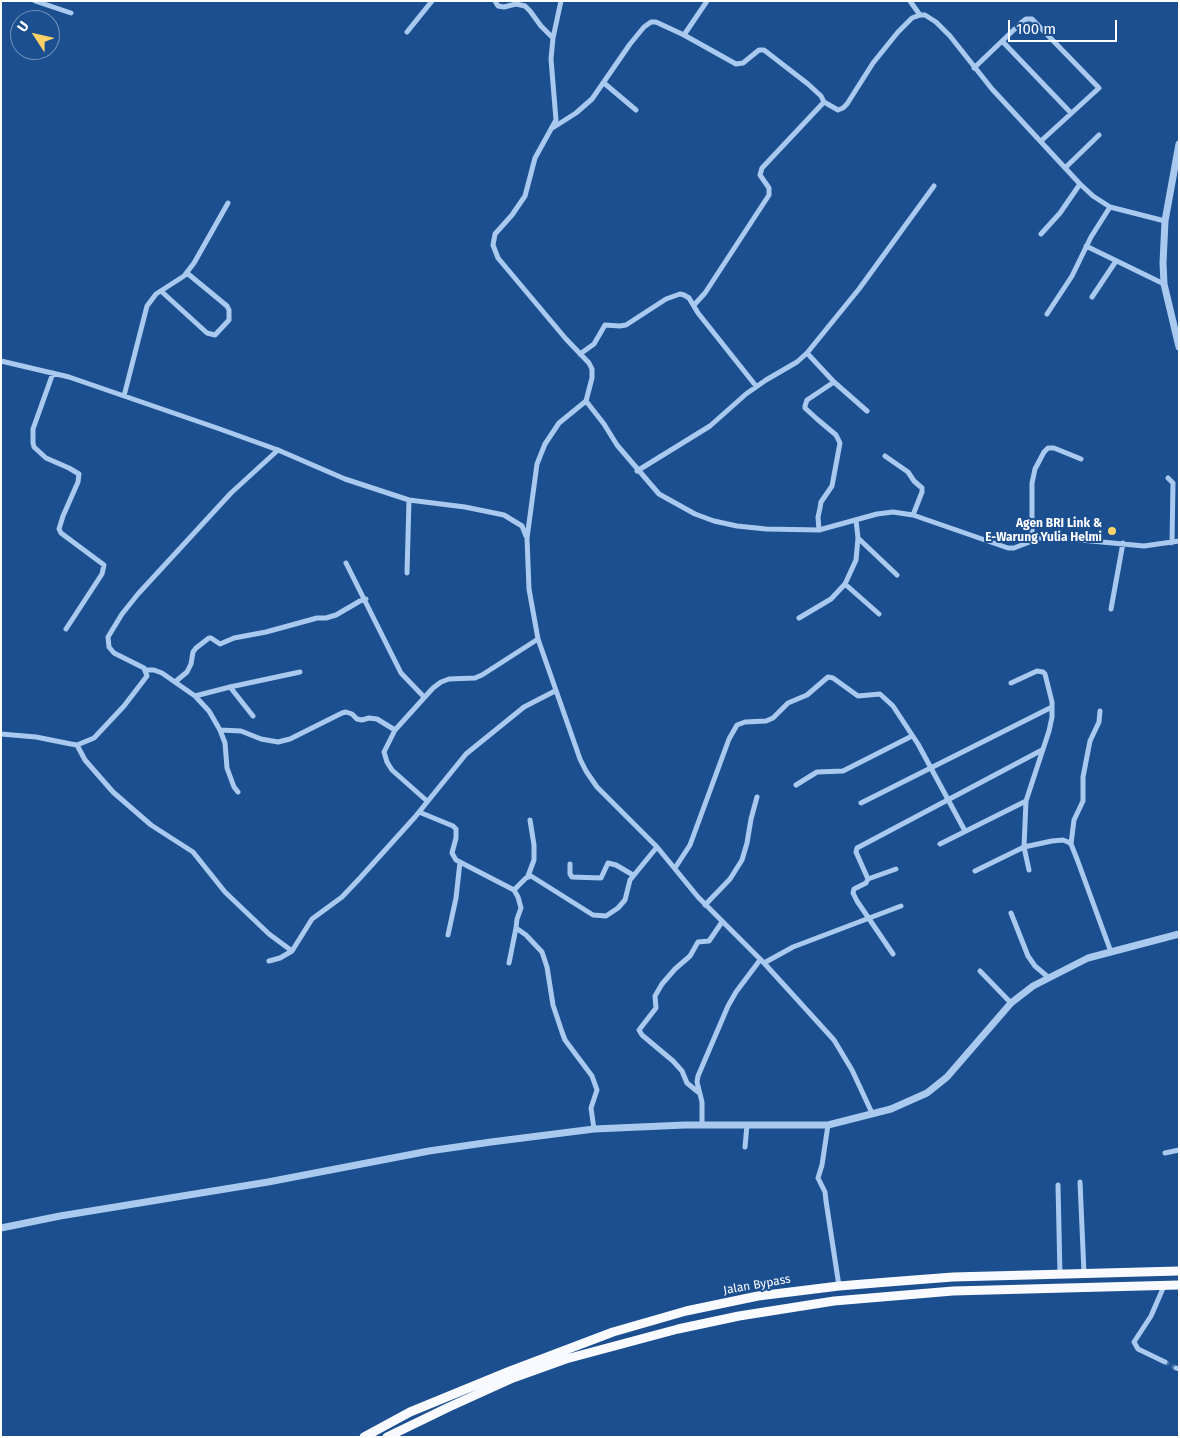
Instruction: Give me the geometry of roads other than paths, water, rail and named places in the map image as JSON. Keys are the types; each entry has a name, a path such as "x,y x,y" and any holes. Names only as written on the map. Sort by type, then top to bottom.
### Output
{"highway":[{"name":"Jalan Bypass","path":"364,1437 410,1412 613,1332 686,1311 758,1296 839,1286 953,1277 1084,1272 1179,1271"},
{"path":"953,1277 953,1291"},
{"path":"387,1437 513,1378 566,1359 730,1318 815,1304 889,1295 953,1291 1179,1285"}],"street":[{"path":"35,1 71,13"},
{"path":"408,32 432,1"},
{"path":"495,1 498,6 504,7 516,4 525,6 540,26 553,38"},
{"path":"561,1 553,38 551,59 557,113 554,127 535,158 525,196 512,216 496,234 492,244 498,258 592,369 592,378 586,401 559,423 548,439 540,456 527,538 529,589 538,639 555,691 586,771 596,786 657,847 705,905 762,962 834,1040 852,1070 872,1113"},
{"path":"684,35 707,1"},
{"path":"910,1 920,14 936,22 950,36 974,68 1093,196 1110,207 1165,221"},
{"path":"554,127 586,106 630,44 647,24 656,22 684,35 736,64 743,63 759,50 764,50 808,84 821,96 824,102 838,110 847,104 879,55 912,18 920,14"},
{"path":"974,68 1022,22 1026,19 1032,19 1099,88 1041,142"},
{"path":"1003,42 1071,113"},
{"path":"604,83 636,110"},
{"path":"694,306 705,293 769,195 769,188 760,175 762,168 824,102"},
{"path":"1065,168 1100,135"},
{"path":"1179,144 1163,239 1164,284 1179,348"},
{"path":"1041,234 1060,213 1080,184"},
{"path":"637,471 710,426 756,386 797,362 807,353 859,288 934,186"},
{"path":"124,396 147,306 156,294 178,282 187,273 228,204"},
{"path":"1047,314 1072,276 1086,246 1110,207"},
{"path":"1086,246 1164,284"},
{"path":"1092,298 1116,261"},
{"path":"161,291 207,332 215,335 229,320 229,310 227,306 187,273"},
{"path":"580,354 594,344 605,325 626,325 666,299 680,294 689,298 756,386"},
{"path":"807,353 834,382 867,411"},
{"path":"1,361 69,377 278,450 345,479 409,500 465,507 504,515 522,526 527,538"},
{"path":"53,373 33,429 34,447 46,458 79,474 78,482 59,529 61,533 104,565 102,574 66,629"},
{"path":"819,530 818,517 821,502 832,486 840,443 836,435 817,420 805,406 807,400 834,382"},
{"path":"586,401 637,471 659,494 695,514 714,521 766,529 819,530 886,512 913,515 999,546 1014,548 1032,540 1049,537 1144,546 1179,541"},
{"path":"1032,540 1032,483 1035,469 1044,452 1048,448 1054,448 1081,459"},
{"path":"1,734 36,737 65,744 77,744 94,738 147,676 146,670 142,666 114,653 109,647 108,637 122,614 231,493 278,450"},
{"path":"885,456 908,472 922,488 913,515"},
{"path":"1168,478 1173,483 1172,542"},
{"path":"407,573 409,500"},
{"path":"799,618 830,599 845,584 856,560 858,538 856,520"},
{"path":"858,538 897,575"},
{"path":"1111,609 1123,543"},
{"path":"346,563 401,673 424,697"},
{"path":"845,584 879,614"},
{"path":"175,682 187,672 196,648 209,638 220,644 234,638 336,615 360,601 366,600"},
{"path":"427,801 392,770 387,762 384,752 395,730 433,688 449,678 475,678 482,675 538,639"},
{"path":"146,670 162,673 195,696 209,711 225,743 227,768 234,787 238,792"},
{"path":"1011,683 1037,671 1043,672 1052,702 1052,717 1049,731 1026,801 1024,847 1029,870"},
{"path":"195,696 300,672"},
{"path":"675,868 690,845 734,728 740,723 773,718 788,703 807,695 828,677 838,681 856,695 876,693 883,696 893,706 918,744 965,831"},
{"path":"230,687 253,716"},
{"path":"269,961 280,958 292,951 312,919 342,897 388,848 466,754 524,706 555,691"},
{"path":"861,803 1052,707"},
{"path":"1100,711 1099,722 1090,741 1083,777 1083,801 1074,820 1070,844 1111,952"},
{"path":"220,730 241,731 261,739 278,742 290,739 346,712 352,714 356,719 377,719 395,730"},
{"path":"796,785 817,772 843,771 912,736"},
{"path":"77,744 85,760 112,792 151,825 193,852 231,898 269,934 292,951"},
{"path":"868,879 856,852 858,846 1042,750"},
{"path":"705,905 730,879 742,860 757,797"},
{"path":"940,844 1026,801"},
{"path":"419,812 456,829 452,853 460,862 514,890 521,904 509,964"},
{"path":"514,890 528,876 534,860 530,820"},
{"path":"975,871 1024,847 1063,840 1070,844"},
{"path":"528,876 538,880 593,915 600,916 612,913 625,900 627,885 657,847"},
{"path":"448,935 456,898 460,862"},
{"path":"570,864 570,874 572,877 601,878 608,863 616,865 634,875"},
{"path":"893,954 857,901 853,891 866,883 868,879 896,869"},
{"path":"702,1125 702,1102 698,1092 698,1076 728,1006 736,992 762,962 793,947 901,906"},
{"path":"1011,913 1028,956 1048,977"},
{"path":"698,1092 687,1083 682,1071 673,1061 642,1035 639,1030 656,1008 655,996 662,984 674,969 690,956 698,942 709,941 722,922"},
{"path":"516,928 526,934 542,952 547,967 553,1005 565,1040 592,1076 597,1090 591,1108 594,1129"},
{"path":"1,1228 107,1208 268,1182 438,1150 594,1129 702,1125 828,1125 891,1109 927,1093 942,1082 1012,1003 1048,977 1088,958 1179,934"},
{"path":"980,971 1012,1003"},
{"path":"745,1147 747,1125"},
{"path":"828,1125 822,1165 818,1178 825,1192 839,1286"},
{"path":"1165,1153 1179,1150"},
{"path":"1080,1182 1084,1272"},
{"path":"1058,1186 1060,1274"},
{"path":"1164,1286 1151,1316 1134,1342 1138,1349 1165,1362"}],"tunnel":[{"path":"1165,1362 1176,1368"}],"place":[{"name":"Agen BRI Link & E-Warung Yulia Helmi","path":"1112,531"}]}
